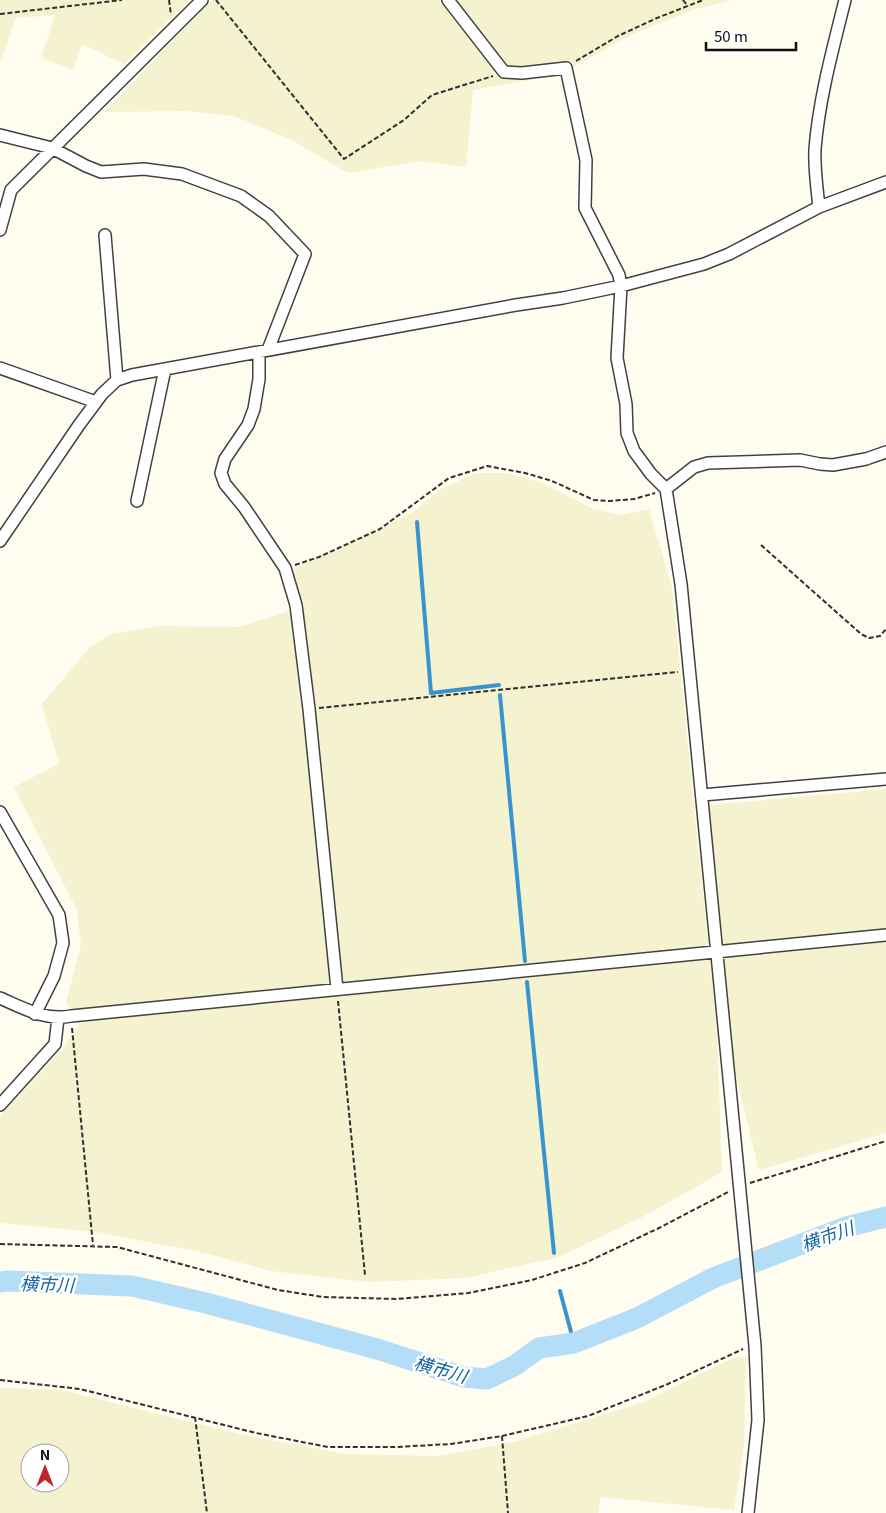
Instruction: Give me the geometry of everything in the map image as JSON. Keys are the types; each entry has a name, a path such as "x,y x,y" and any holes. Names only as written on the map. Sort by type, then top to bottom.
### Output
{"street":[{"path":"0,230 11,190 202,0"},
{"path":"448,0 504,72 522,73 566,68 586,160 585,208 619,274 621,286 617,358 626,404 627,433 634,451 651,474 666,489 681,584 755,1346 758,1420 748,1513"},
{"path":"818,207 815,148 827,77 845,0"},
{"path":"0,135 52,148 86,166 102,172 144,169 182,174 241,196 269,216 305,254 264,351 254,409 248,424 225,459 221,473 225,484 244,507 284,568 296,605 310,709 337,989"},
{"path":"0,542 96,402 117,380 132,375 621,286 704,264 729,254 818,207 886,182"},
{"path":"105,235 117,380"},
{"path":"0,368 96,402"},
{"path":"137,501 165,369"},
{"path":"666,489 694,467 708,463 800,460 833,465 866,459 886,452"},
{"path":"702,796 886,779"},
{"path":"0,812 59,915 63,944 54,976 34,1014"},
{"path":"0,998 34,1014 58,1018 886,935"},
{"path":"0,1105 55,1044 58,1018"}],"path":[{"path":"0,14 122,0"},
{"path":"216,0 344,159 404,120 432,95 504,72"},
{"path":"683,0 688,6"},
{"path":"566,68 618,36 703,0"},
{"path":"284,568 319,557 380,530 450,478 487,466 525,473 552,481 594,500 609,502 634,499 666,489"},
{"path":"761,545 861,634 869,638 880,636 886,629"},
{"path":"310,709 690,671"},
{"path":"337,989 365,1275"},
{"path":"71,1016 93,1245"},
{"path":"0,1244 117,1247 278,1290 323,1297 397,1299 468,1293 532,1280 585,1263 740,1191 886,1141"},
{"path":"0,1380 80,1389 256,1433 328,1447 396,1447 451,1444 502,1436 588,1416 668,1384 738,1350 755,1346"},
{"path":"195,1417 207,1513"},
{"path":"502,1436 508,1513"}],"shaded area":[{"path":"0,0 190,0 124,64 82,44 73,70 41,58 55,15 16,18 0,63"},
{"path":"212,0 733,0 693,10 631,35 561,74 473,90 466,167 419,161 348,173 292,140 234,116 185,111 104,112"},
{"path":"476,473 506,473 540,482 593,509 621,515 649,509 672,587 717,1032 722,1172 648,1214 559,1257 465,1278 369,1282 271,1271 205,1253 97,1232 0,1223 0,1116 61,1051 79,1025 66,1002 81,945 77,910 14,787 59,764 42,704 89,648 112,634 158,626 239,627 305,606 289,571 414,512 439,490"},
{"path":"886,789 886,1133 759,1170 732,1060 709,805"},
{"path":"737,1356 746,1358 744,1447 734,1510 601,1497 598,1513 0,1513 0,1388 62,1390 239,1434 346,1454 437,1456 514,1442 644,1402"}],"waterway":[{"path":"417,522 431,693 499,685"},
{"path":"500,695 525,961"},
{"path":"527,982 554,1253"},
{"name":"横市川","path":"0,1282 132,1286 206,1303 377,1349 464,1377 487,1379 514,1366 539,1348 574,1343 637,1318 713,1278 846,1227 886,1217"},
{"path":"560,1291 574,1343"}]}
